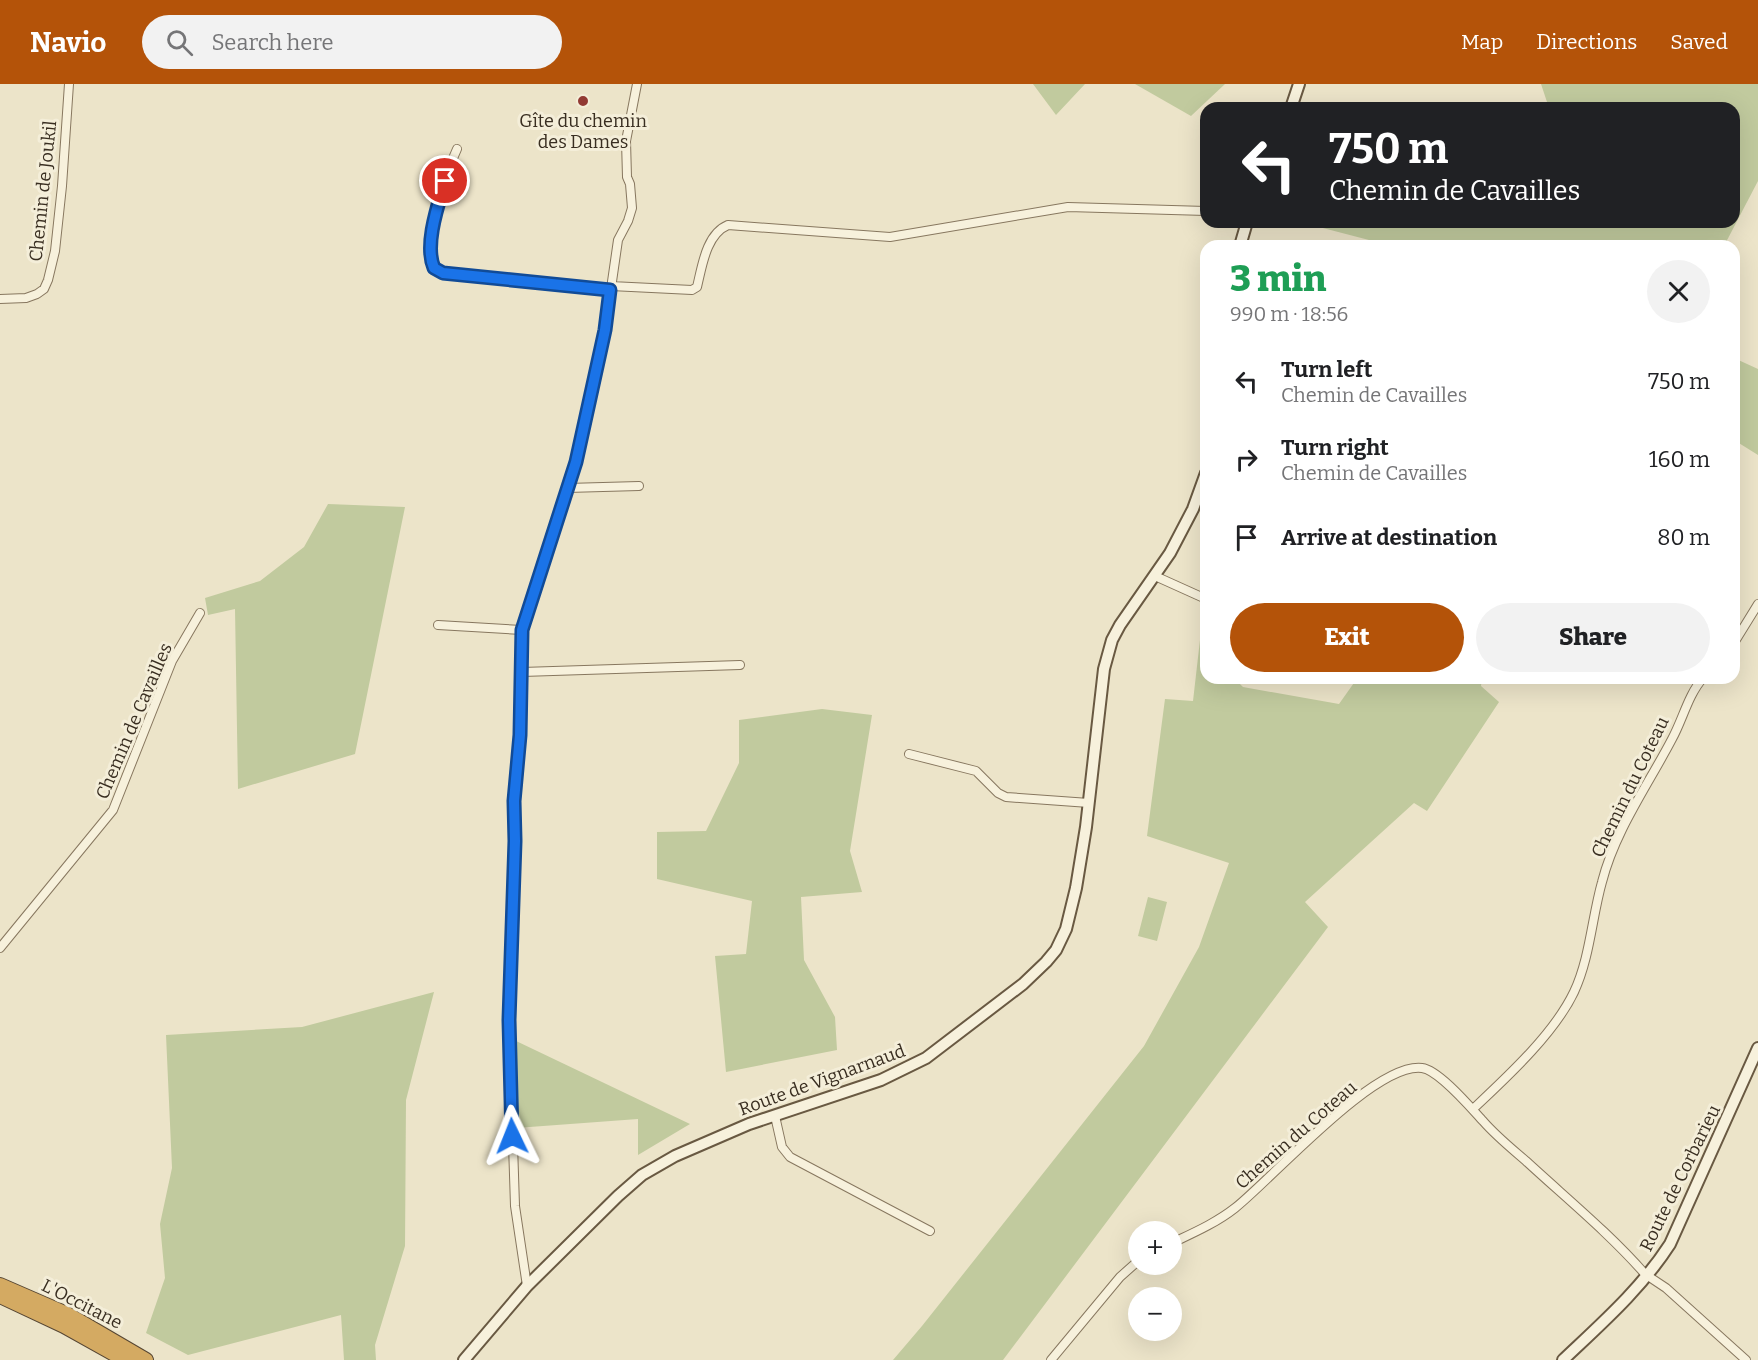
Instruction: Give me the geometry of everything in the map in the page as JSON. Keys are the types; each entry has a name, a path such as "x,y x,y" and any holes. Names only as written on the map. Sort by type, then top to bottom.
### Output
{"highway":[{"name":"L'Occitane","path":"0,1285 69,1315 146,1360"},
{"name":"L'Occitane","path":"0,1296 64,1326 125,1360"}],"street":[{"name":"Chemin de Joukil","path":"0,299 27,298 44,289 48,280 55,251 62,186 69,84"},
{"path":"527,1286 514,1206 509,1020 515,841 514,801 520,735 522,630 567,488 589,409 605,330 618,240 632,208 630,184 627,177 626,141 636,84"},
{"path":"1293,102 1299,84"},
{"path":"457,149 449,167 432,230 430,260 434,268 443,273 610,288 692,290 697,287 714,233 728,225 890,237 1068,207 1200,210"},
{"path":"567,488 639,486"},
{"name":"Route de Vignarnaud","path":"464,1360 527,1286 618,1196 642,1176 675,1156 749,1124 881,1080 926,1058 1038,971 1056,950 1066,929 1076,888 1089,802 1104,669 1112,640 1170,553 1193,509 1200,489"},
{"path":"1155,576 1200,596"},
{"path":"1740,633 1758,604"},
{"name":"Chemin de Cavailles","path":"0,948 113,810 172,661 200,613"},
{"path":"438,625 522,630"},
{"path":"522,672 740,665"},
{"name":"Chemin du Coteau","path":"1182,1238 1234,1209 1278,1171 1343,1108 1391,1075 1406,1069 1423,1067 1441,1079 1473,1109 1500,1084 1549,1030 1574,992 1581,976 1602,880 1615,845 1673,738 1699,684"},
{"path":"909,754 976,771 998,793 1006,797 1089,802"},
{"name":"Route de Corbarieu","path":"1563,1360 1649,1276 1670,1244 1758,1048"},
{"path":"1473,1109 1496,1134 1649,1276 1666,1288 1746,1360"},
{"path":"775,1116 782,1147 790,1157 930,1231"},
{"path":"1051,1360 1128,1270"}],"green space":[{"path":"1033,84 1085,84 1056,115"},
{"path":"1135,84 1225,84 1206,102 1200,102 1200,108 1191,116"},
{"path":"1541,84 1758,84 1758,181 1740,215 1740,102 1547,102"},
{"path":"1323,228 1733,228 1727,240 1369,240"},
{"path":"1740,361 1758,369 1758,455 1740,444"},
{"path":"328,504 405,507 355,754 238,789 235,609 208,615 205,598 260,581 304,547"},
{"path":"1200,640 1200,684 1240,684 1243,687 1339,704 1353,684 1481,684 1499,702 1427,811 1414,803 1305,902 1328,927 1003,1360 893,1360 1144,1046 1199,947 1229,863 1147,836 1165,699 1193,701"},
{"path":"822,709 872,715 850,851 862,892 801,897 804,960 835,1017 837,1050 726,1072 715,956 746,954 752,901 657,879 657,832 706,831 739,763 739,720"},
{"path":"1148,897 1167,902 1157,941 1138,936"},
{"path":"434,992 406,1100 405,1246 375,1345 376,1360 344,1360 341,1315 188,1355 146,1333 165,1278 160,1224 172,1168 166,1035 302,1027"},
{"path":"514,1040 690,1124 638,1155 638,1119 516,1128"}],"place":[{"name":"Gîte du chemin des Dames","path":"583,101"}],"route":[{"path":"445,181 432,230 430,260 434,268 443,273 610,290 605,330 576,462 522,630 520,735 514,801 513,931 509,1020 512,1136"}]}
